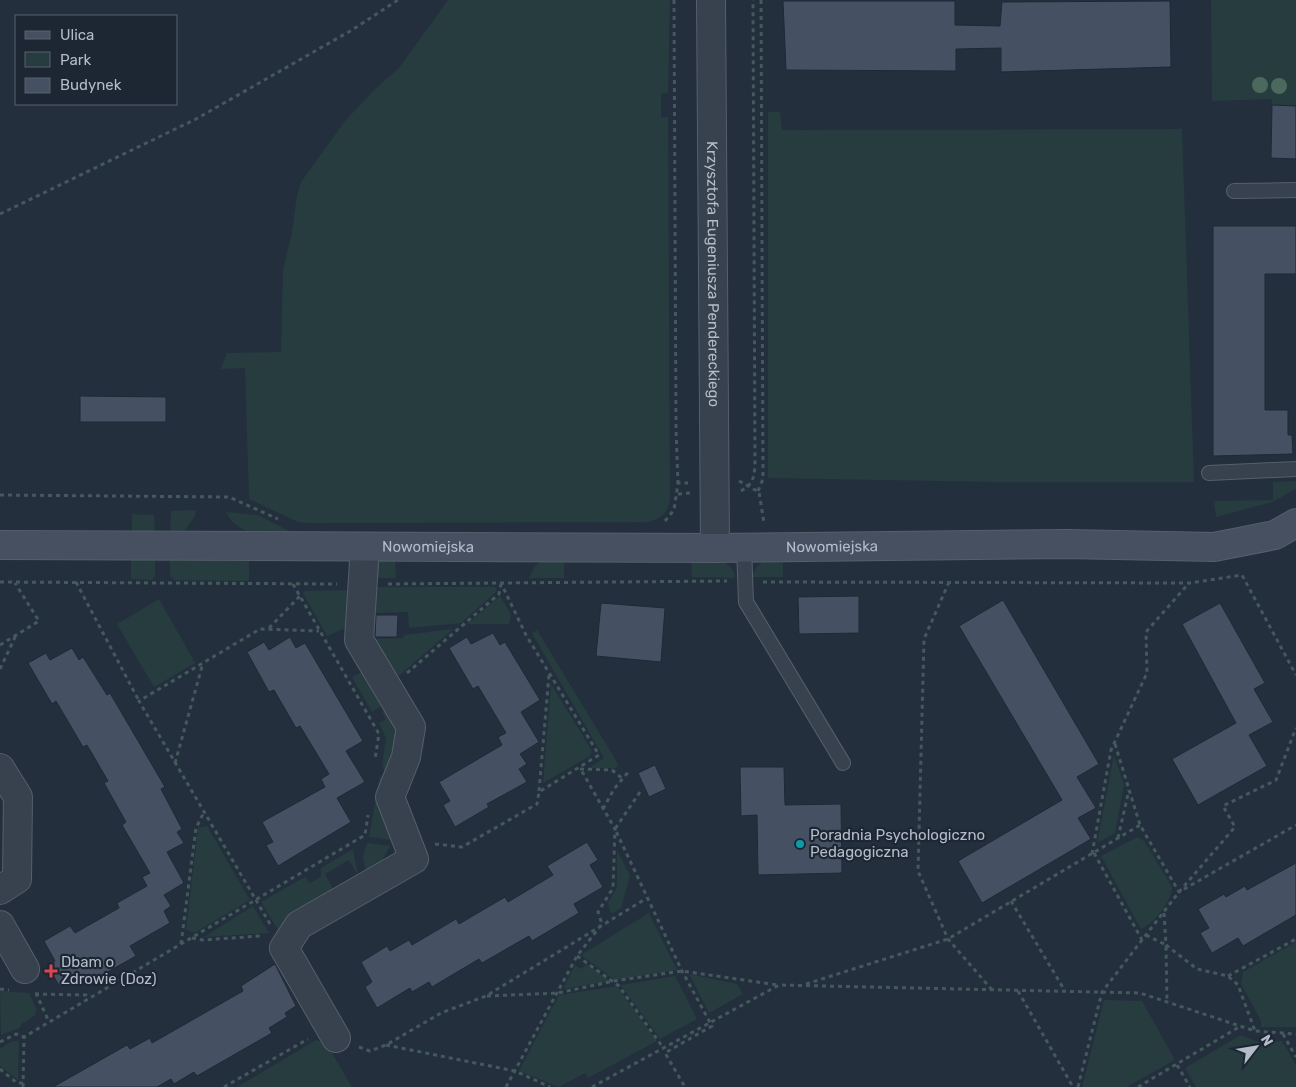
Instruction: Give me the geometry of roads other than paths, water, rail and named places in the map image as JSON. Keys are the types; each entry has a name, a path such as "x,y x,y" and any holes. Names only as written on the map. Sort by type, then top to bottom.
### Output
{"street":[{"name":"Krzysztofa Eugeniusza Pendereckiego","path":"711,0 715,548"},
{"name":"Nowomiejska","path":"0,545 715,548 1067,544 1214,547 1275,535 1296,523"},
{"name":"Nowomiejska","path":"336,1038 284,948 299,925 414,859 390,797 406,757 411,727 359,640 365,547"},
{"path":"0,768 18,797 17,879 0,890"},
{"path":"0,925 21,984"}],"lane":[{"path":"1234,191 1296,190"},
{"path":"1209,472 1296,470"},
{"path":"744,547 746,602 843,763"}],"place":[{"name":"Poradnia Psychologiczno Pedagogiczna","path":"800,844"},
{"name":"Dbam o Zdrowie (Doz)","path":"51,971"}]}
